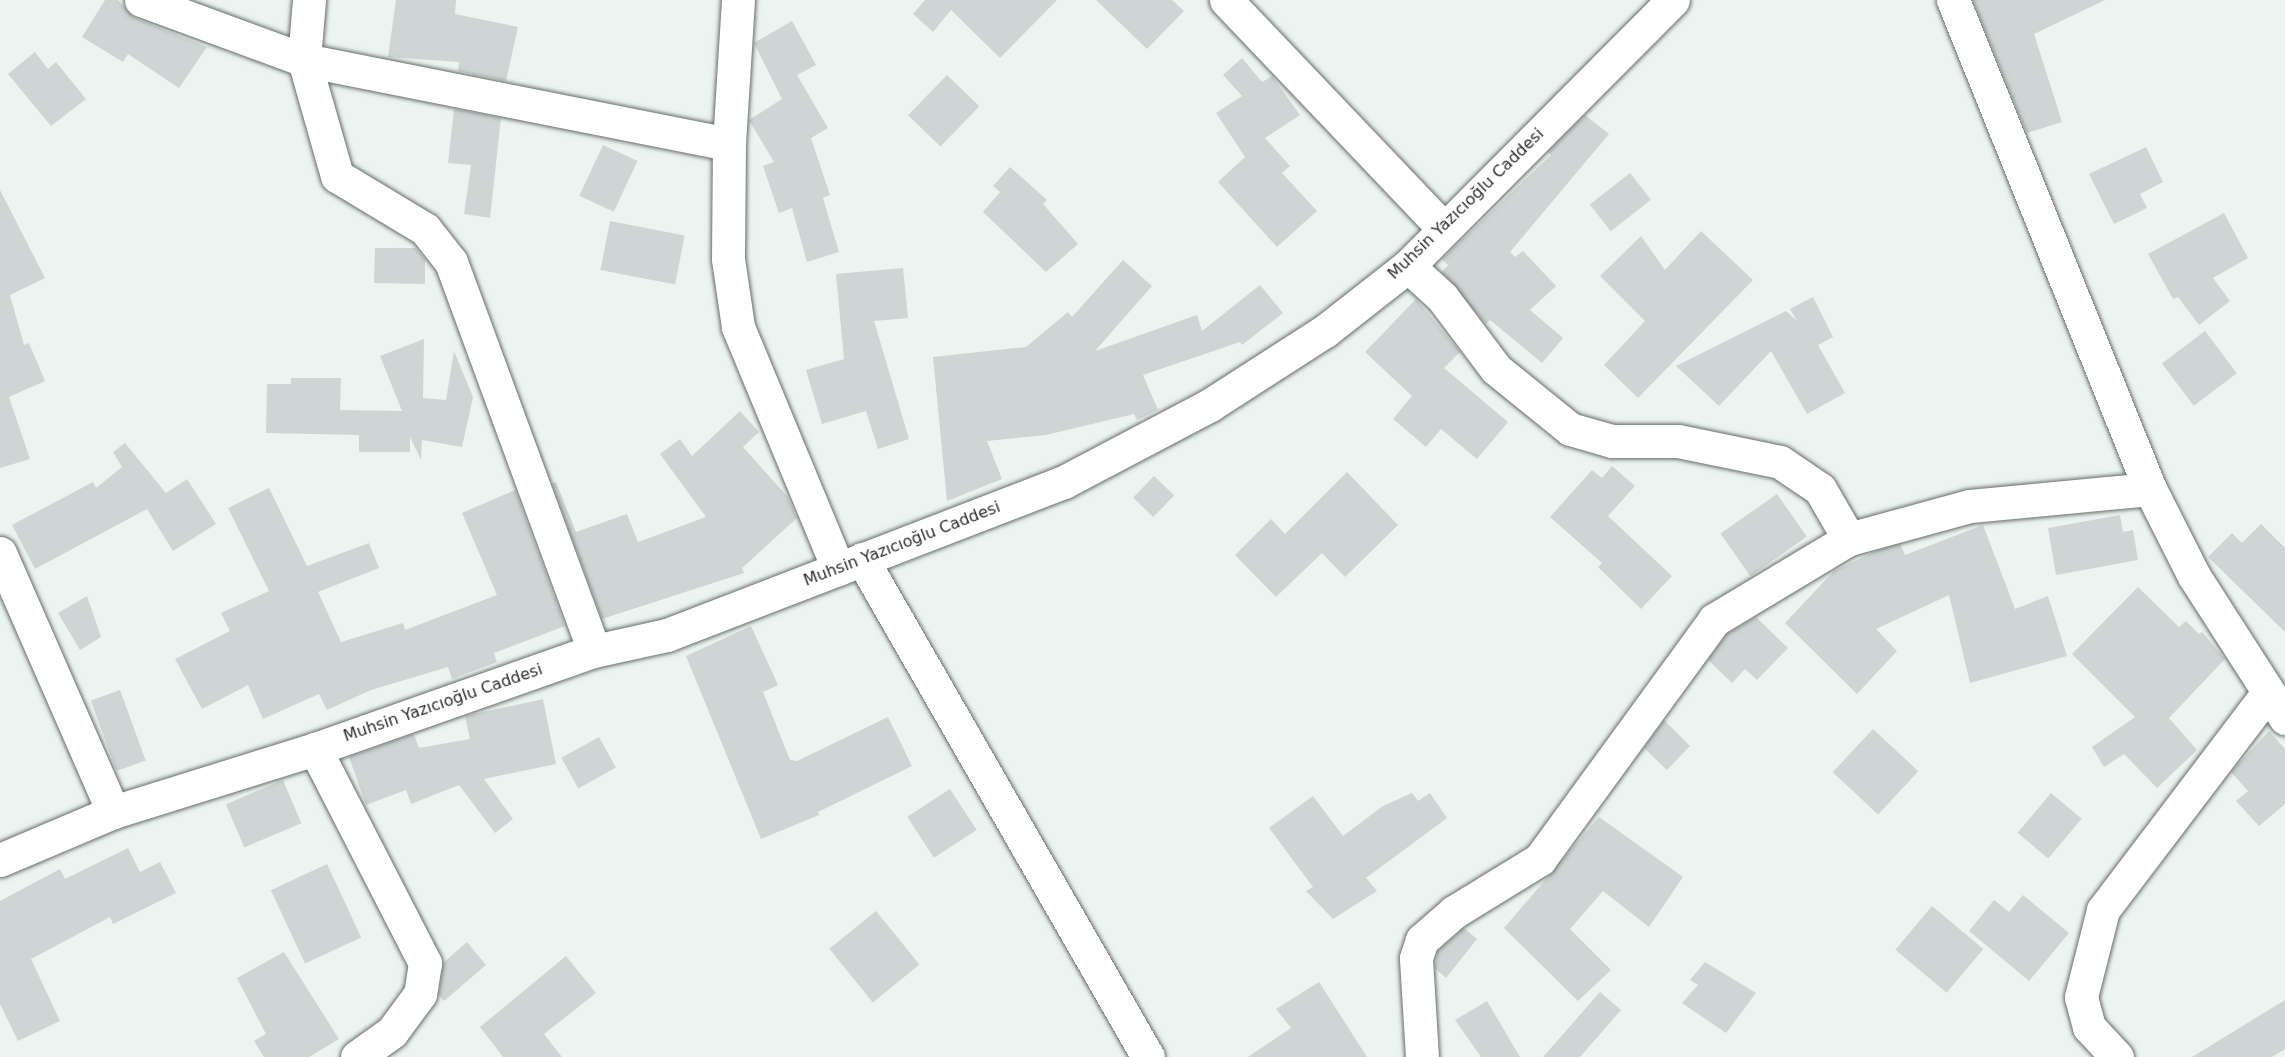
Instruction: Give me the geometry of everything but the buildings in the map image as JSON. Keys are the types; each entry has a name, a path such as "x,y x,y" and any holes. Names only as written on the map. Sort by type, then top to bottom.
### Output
{"street":[{"path":"141,0 304,60 729,144"},
{"path":"309,0 304,60 336,176 424,229 451,262 594,651"},
{"path":"738,0 729,144 728,259 738,327 850,564 1148,1057"},
{"path":"1226,0 1443,228"},
{"name":"Muhsin Yazıcıoğlu Caddesi","path":"0,861 113,812 315,749 594,651 667,635 1064,482 1210,405 1325,331 1408,266 1443,228 1673,0"},
{"path":"1953,0 2150,489 2193,576 2276,706 2103,910 2081,997 2089,1027 2116,1057"},
{"path":"1408,266 1442,297 1496,369 1570,429 1612,441 1678,441 1780,462 1820,489 1849,539"},
{"path":"1422,1057 1416,958 1422,940 1454,912 1540,860 1714,620 1849,539 1970,506 2150,489"},
{"path":"0,553 113,812"},
{"path":"315,749 424,963 420,994 392,1032 357,1057"}]}
